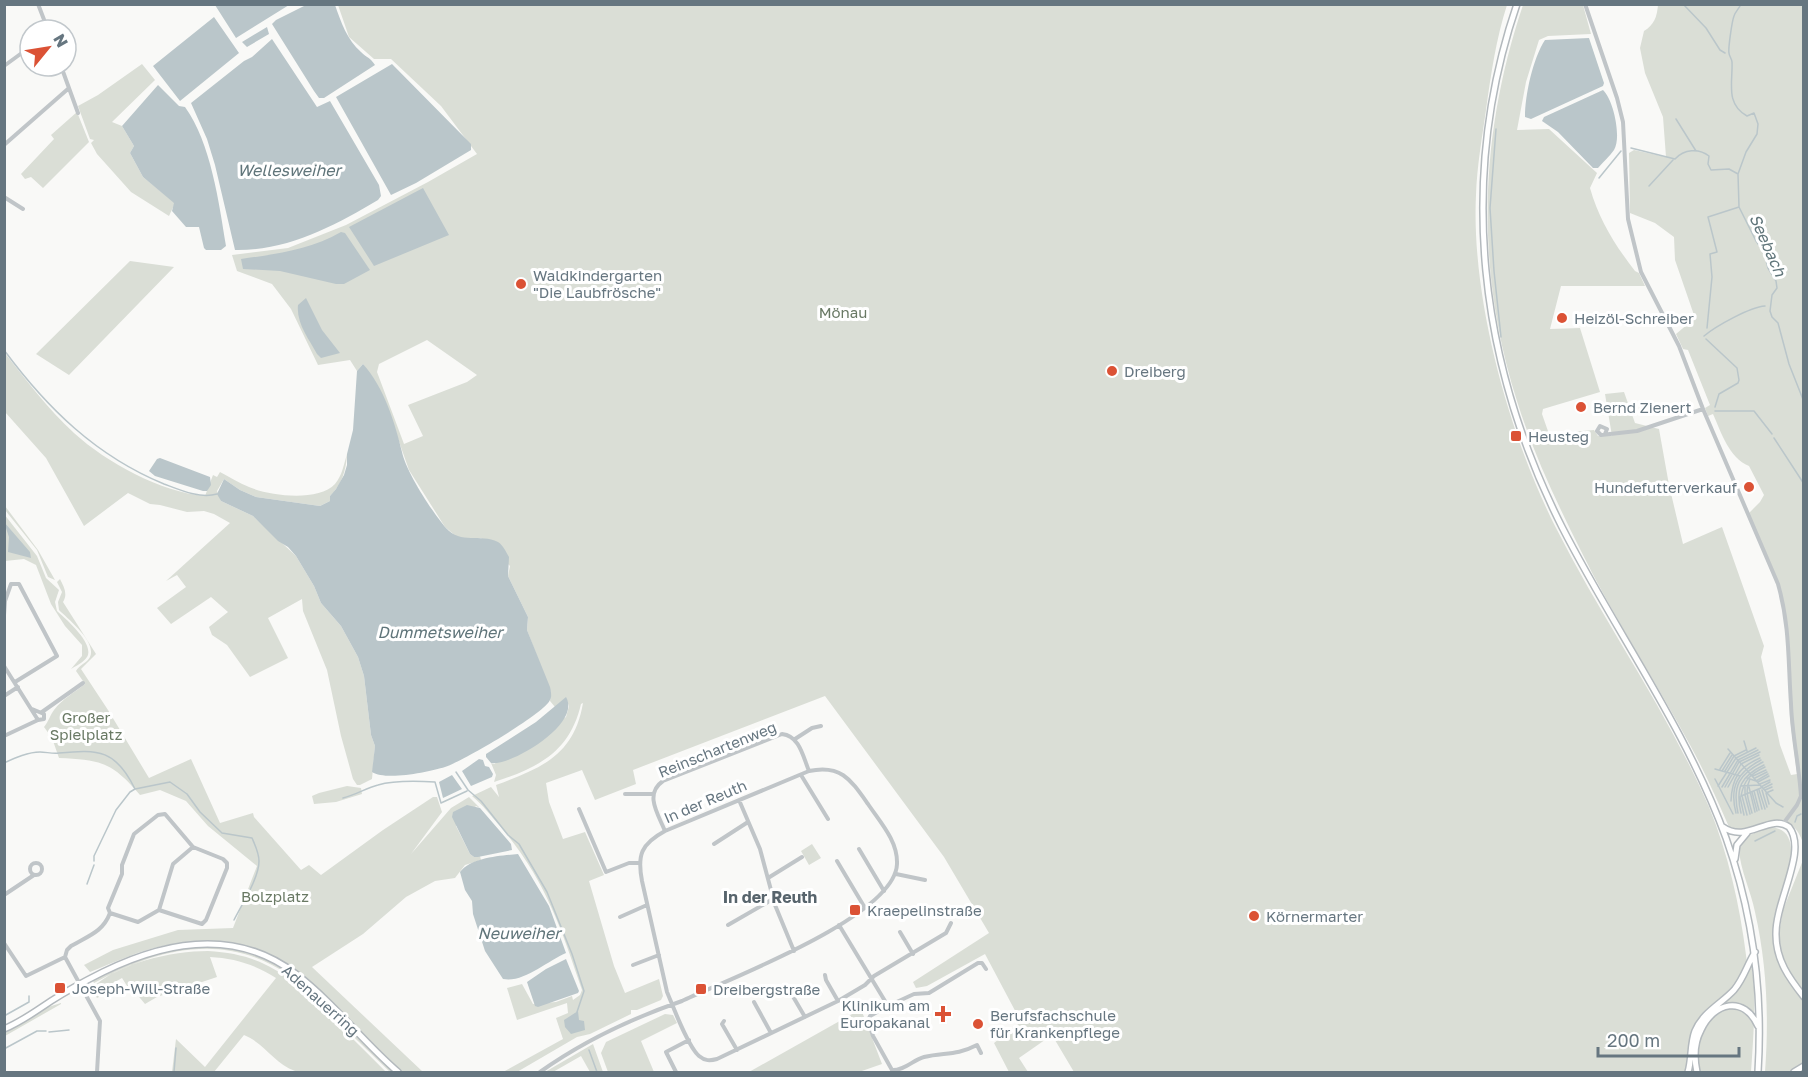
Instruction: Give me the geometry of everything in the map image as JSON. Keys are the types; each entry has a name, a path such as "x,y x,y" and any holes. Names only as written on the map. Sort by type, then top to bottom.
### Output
{"main road":[{"path":"1517,4 1493,96 1482,207 1485,272 1491,319 1500,362 1521,430 1561,524 1672,724 1722,826 1747,909 1755,952 1760,1030 1758,1072"},
{"path":"1722,826 1733,832 1748,832 1772,824 1783,824 1795,834 1799,841 1801,851 1778,914 1775,933 1776,946 1785,972 1803,997"},
{"path":"1734,861 1737,845 1748,832"},
{"name":"Adenauerring","path":"4,1029 18,1023 80,983 130,959 169,947 213,944 240,948 275,960 296,974 397,1072"},
{"path":"1689,1072 1690,1052 1695,1031 1704,1017 1740,982 1755,952"},
{"path":"1697,1072 1695,1054 1698,1038 1703,1024 1719,1010 1730,1005 1745,1008 1753,1016 1760,1030"},
{"path":"1794,1072 1803,1066"}],"street":[{"path":"1585,4 1623,122 1628,219 1641,272 1679,346 1703,409 1778,584 1785,609 1791,704 1801,796 1783,824"},
{"path":"4,66 18,56"},
{"path":"65,78 78,113"},
{"path":"4,145 69,88"},
{"path":"4,198 23,209"},
{"path":"1605,434 1637,431 1703,409"},
{"path":"4,615 5,601 11,584 19,584 57,656 15,682"},
{"path":"4,666 38,720"},
{"path":"42,712 83,683"},
{"path":"4,696 18,687"},
{"path":"4,736 45,718 42,712 32,709"},
{"name":"Reinschartenweg","path":"795,739 812,728 821,726"},
{"name":"Reinschartenweg","path":"664,831 653,803 656,786 663,781 777,734 787,734 795,739 809,771"},
{"name":"In der Reuth","path":"640,863 640,855 648,842 664,831 809,771 819,769 834,770 847,777 853,784 893,842 897,855 896,874"},
{"path":"801,775 828,819"},
{"name":"Reinschartenweg","path":"625,794 653,794"},
{"path":"739,800 760,849 772,898 794,951"},
{"path":"579,809 606,872 629,863 640,863 667,992 696,1053 708,1061 737,1050 838,1001 946,933 951,923"},
{"path":"97,1072 100,1021 65,957 71,946 103,928 110,913 108,908 122,874 122,865 134,834 158,814 167,815 193,847 223,860 228,865 206,920 202,924 196,924 159,910"},
{"path":"714,844 748,822"},
{"path":"110,913 138,922 159,910 173,864 193,847"},
{"path":"859,849 884,891"},
{"path":"768,878 802,857"},
{"path":"837,861 865,908"},
{"path":"540,1072 579,1048 672,1004 794,951 865,908 884,891 896,874 925,880"},
{"path":"4,895 34,875"},
{"path":"728,925 772,898"},
{"path":"620,917 647,905"},
{"path":"839,925 888,1006"},
{"path":"900,932 913,954"},
{"path":"4,943 26,976 65,957"},
{"path":"633,965 659,955"},
{"path":"981,1053 977,1045 963,1052 925,1057 899,1070 892,1070 873,1036 868,1021 870,1016 888,1006 914,994 929,993 978,963 982,963 986,969"},
{"path":"825,975 838,1001"},
{"path":"788,988 805,1017"},
{"path":"754,1002 771,1033"},
{"path":"724,1021 722,1024 737,1050"},
{"path":"676,1072 666,1052 689,1040"}],"green space":[{"name":"Mönau","path":"338,5 1507,5 1492,70 1477,173 1476,195 1476,235 1480,278 1496,366 1523,452 1556,528 1674,736 1716,825 1732,880 1747,960 1752,970 1754,1009 1751,1072 1074,1072 1052,1035 1019,1058 1028,1072 1009,1072 994,1043 1021,1022 985,954 927,986 916,988 913,982 989,933 944,857 825,696 633,770 636,784 595,800 582,770 546,783 549,802 563,839 585,832 604,875 589,881 614,966 625,993 659,979 663,996 661,1000 637,1010 631,1010 631,1014 590,1034 577,1037 517,1072 503,1072 563,1039 556,1018 568,1013 567,1003 517,1020 507,988 522,984 533,1004 556,1002 572,996 573,1000 580,995 582,990 566,944 540,884 516,846 472,796 491,787 499,797 496,785 541,766 553,758 572,736 579,721 583,703 569,734 550,756 525,771 494,782 496,775 491,763 494,764 566,717 569,706 566,698 555,707 550,701 551,693 527,630 528,617 508,576 510,566 481,538 463,539 445,527 409,470 384,399 363,364 357,371 350,360 318,365 291,309 272,284 237,271 232,255 288,248 346,225 477,154 441,106 391,59 374,59 349,37","holes":["427,340 477,375 467,382 408,405 423,436 404,444 377,372 379,364"]},
{"path":"1523,5 1583,5 1591,34 1548,36 1539,40 1526,82 1517,130 1549,129 1597,173 1590,188 1598,211 1614,242 1635,271 1639,273 1645,286 1561,286 1550,329 1580,328 1600,392 1543,409 1542,414 1549,434 1594,430 1598,436 1612,436 1605,394 1624,392 1635,423 1659,429 1683,544 1722,527 1764,646 1761,657 1780,745 1791,775 1797,774 1790,718 1788,641 1778,584 1748,514 1764,495 1749,466 1736,457 1726,444 1713,414 1708,416 1705,408 1710,405 1688,350 1683,349 1676,334 1695,318 1675,260 1674,237 1655,223 1630,213 1629,153 1634,150 1666,157 1663,117 1645,73 1640,48 1644,31 1654,20 1658,5 1803,5 1803,843 1798,832 1785,822 1769,822 1737,832 1729,827 1711,786 1677,721 1581,551 1546,478 1523,420 1503,351 1494,302 1489,252 1488,203 1491,153 1498,104 1508,54"},
{"path":"142,64 155,80 112,122 122,126 134,146 130,153 143,177 175,203 169,216 131,192 97,154 91,143 94,140 90,139 78,106"},
{"path":"77,112 89,142 43,188 31,177 25,179 21,174 54,139 51,135"},
{"path":"130,261 174,267 69,375 36,354"},
{"path":"4,352 55,414 87,444 118,465 171,489 205,496 213,475 217,477 220,472 249,487 269,493 294,496 317,493 335,484 347,454 340,482 330,496 330,501 320,506 256,497 224,479 217,491 221,501 253,516 296,556 314,586 321,603 341,626 358,657 364,676 371,735 375,746 372,779 357,785 353,779 327,670 303,611 302,599 268,618 288,658 250,677 227,645 212,635 209,627 228,612 211,597 171,624 157,608 186,587 177,575 166,581 230,523 204,511 187,512 150,504 128,493 84,526 46,458 5,412"},
{"path":"5,506 38,550 55,580 48,577 37,550 5,510"},
{"path":"4,514 37,556 46,578 59,590 55,602 57,611 78,632 87,645 87,657 71,669 82,656 82,645 65,626 51,604 36,565 24,559 5,561"},
{"path":"60,579 65,593 63,602 85,637 59,610 58,602 62,592 57,582"},
{"path":"86,639 96,654 81,669 149,778 191,759 220,823 253,813 254,817 301,870 309,865 321,875 433,797 437,797 442,812 411,854 451,808 469,797 480,808 476,806 456,826 470,854 474,857 480,856 481,860 465,865 455,878 435,881 406,897 363,934 312,967 423,1072 402,1072 301,977 283,963 243,945 195,941 147,950 90,972 84,965 113,950 178,930 233,928 257,866 208,826 186,801 160,790 140,795 113,769 105,765 85,760 59,758 52,738 44,727 57,706 85,684 76,671 90,657 91,651"},
{"path":"347,786 361,788 362,794 336,802 314,804 312,796"},
{"path":"1769,827 1781,830 1788,837 1791,846 1791,858 1776,910 1773,935 1779,933 1783,910 1803,860 1804,1072 1765,1072 1767,1012 1762,952 1755,912 1741,865 1739,849 1747,836"},
{"path":"812,844 821,858 809,865 801,851"},
{"path":"207,946 252,954 292,974 289,975 265,961 240,953 216,949 191,949 167,953 142,961 94,983 93,981 148,956 177,949"},
{"path":"208,951 246,957 277,970 317,1003 386,1072 295,1071 281,1064 258,1043 244,1035 214,1072 172,1072 176,1039 205,1067 276,978 244,963 210,957 217,977 160,996 148,981 129,989 122,978 97,992 99,997 97,998 91,989 115,972 146,960 178,953"},
{"path":"296,978 394,1072 390,1072 296,981"},
{"path":"150,988 157,997 145,1004 135,992"},
{"path":"61,1003 5,1036 5,1033 48,1007"},
{"path":"861,1009 882,1064 859,1072 749,1072"},
{"path":"665,1014 673,1015 677,1023 641,1041 654,1072 608,1072 601,1053 606,1042"},
{"path":"593,1044 603,1072 590,1072 581,1056 553,1072 545,1072"}],"water":[{"path":"289,4 236,38 215,5"},
{"path":"306,5 335,5 352,42 375,65 324,98 319,98 314,91 272,24"},
{"path":"214,17 239,53 180,101 153,66"},
{"path":"267,27 269,34 247,47 242,42"},
{"path":"1589,38 1603,86 1531,119 1525,117 1530,77 1545,40"},
{"name":"Wellesweiher","path":"272,39 317,107 330,101 379,185 381,196 361,210 310,235 274,246 235,250 215,165 207,139 191,103"},
{"path":"392,64 471,144 471,150 391,195 336,97"},
{"path":"158,85 179,106 185,107 208,155 226,246 221,250 204,248 199,227 186,227 172,211 174,203 143,177 130,153 134,146 122,126"},
{"path":"1603,90 1610,101 1615,118 1616,144 1614,150 1598,168 1593,168 1558,132 1542,121 1544,117"},
{"path":"423,188 449,235 374,266 349,227"},
{"path":"341,232 345,233 370,270 344,284 280,271 243,269 241,259 305,247"},
{"path":"306,298 322,330 340,353 321,358 317,354 299,318 298,305"},
{"name":"Dummetsweiher","path":"363,364 377,383 388,406 409,470 446,528 464,538 484,538 498,542 506,551 509,557 508,576 528,617 527,630 551,692 551,699 544,707 484,747 445,767 408,775 387,776 372,772 375,746 371,735 364,676 358,657 341,626 321,603 314,586 296,556 253,516 221,501 217,494 224,479 256,497 320,506 330,501 330,496 344,475 347,465 347,454 353,430 357,371"},
{"path":"160,458 210,477 211,485 207,491 203,491 155,476 149,471"},
{"path":"4,522 30,552 31,558 8,552 9,537"},
{"path":"566,697 568,708 564,719 555,731 542,741 528,751 501,762 491,763 486,757 486,754 536,722"},
{"path":"479,759 483,760 485,766 489,767 493,774 492,777 471,786 462,771"},
{"path":"452,775 462,789 443,798 439,782"},
{"path":"467,805 480,808 511,844 512,850 478,857 470,854 452,817 453,812"},
{"name":"Neuweiher","path":"518,854 549,906 566,953 527,975 503,979 485,951 473,914 472,901 465,890 460,872 479,860"},
{"path":"566,959 578,993 538,1007 535,1006 527,982"},
{"path":"578,1011 579,1020 584,1021 585,1030 571,1034 565,1027 564,1020"}],"waterway":[{"path":"1683,4 1706,28 1720,50 1725,53"},
{"name":"Seebach","path":"1741,4 1734,16 1730,41 1732,92 1740,111 1747,116 1754,113 1758,124 1757,134 1746,152 1738,174 1739,207 1764,252 1768,268 1776,281 1777,288 1772,295 1770,311 1778,323 1789,364 1804,402"},
{"path":"1676,119 1696,151"},
{"path":"1496,129 1490,208 1501,337"},
{"path":"1631,148 1675,159 1687,152 1701,152 1709,156 1708,164 1711,170 1729,169 1738,174"},
{"path":"1599,178 1621,151"},
{"path":"1649,186 1673,160"},
{"path":"1707,328 1712,277 1710,254 1717,252 1708,217 1739,207"},
{"path":"1704,336 1733,318 1765,306"},
{"path":"1706,339 1737,368 1739,380 1738,383 1719,394 1715,407"},
{"path":"4,350 56,411 95,445 139,473 164,484 197,495 217,494"},
{"path":"1715,411 1754,411 1772,434"},
{"path":"1774,438 1804,484"},
{"path":"1744,741 1747,751"},
{"path":"1718,786 1736,758 1756,748"},
{"path":"1728,749 1776,803 1783,807"},
{"path":"1725,771 1734,756 1746,750"},
{"path":"1722,787 1738,760 1758,750"},
{"path":"4,763 35,752 96,752 113,759 121,766 135,789"},
{"path":"1725,787 1739,762 1760,752"},
{"path":"1720,769 1730,753"},
{"path":"1722,771 1732,755"},
{"path":"1728,787 1741,764 1759,755"},
{"path":"1731,801 1733,786 1738,774 1747,765 1760,758"},
{"path":"1736,813 1734,795 1737,781 1746,770 1761,760"},
{"path":"1738,813 1736,795 1739,782 1748,771 1763,762"},
{"path":"1741,813 1739,796 1742,784 1745,778 1764,765"},
{"path":"1741,796 1748,778 1765,767"},
{"path":"1715,769 1740,776"},
{"path":"1753,776 1766,770"},
{"path":"456,772 468,790 481,801 508,835 519,844 547,892 584,991 577,1012"},
{"path":"1755,778 1767,772"},
{"path":"1747,778 1756,781 1768,774"},
{"path":"1758,782 1769,776"},
{"path":"1715,779 1733,814"},
{"path":"1750,779 1747,792 1752,813"},
{"path":"1760,784 1770,780"},
{"path":"343,798 385,783 414,781 435,782 441,803 467,791"},
{"path":"94,861 94,856 116,810 130,792 170,782 187,794 200,812 222,833 252,838 257,849 258,868 234,920"},
{"path":"1761,787 1770,782"},
{"path":"1764,788 1772,784"},
{"path":"1741,786 1760,785"},
{"path":"1745,786 1750,814"},
{"path":"1749,787 1755,812"},
{"path":"1765,790 1772,787"},
{"path":"1741,796 1761,788"},
{"path":"1757,790 1762,809"},
{"path":"1759,790 1765,809"},
{"path":"1762,790 1767,807"},
{"path":"1769,804 1766,793 1773,790"},
{"path":"1754,791 1759,810"},
{"path":"1752,792 1757,811"},
{"path":"1742,796 1747,815"},
{"path":"1740,797 1744,815"},
{"path":"1795,822 1797,816 1801,814"},
{"path":"1755,841 1775,831"},
{"path":"87,884 94,865"},
{"path":"4,1016 29,1002 29,996"},
{"path":"49,1032 69,1030"},
{"path":"4,1049 37,1031 46,1031"},
{"path":"174,1072 176,1048"},
{"path":"589,1050 597,1072"}],"place":[{"name":"Waldkindergarten \"Die Laubfrösche\"","path":"521,284"},
{"name":"Heizöl-Schreiber","path":"1562,318"},
{"name":"Dreiberg","path":"1112,371"},
{"name":"Bernd Zienert","path":"1581,407"},
{"name":"Heusteg","path":"1516,436"},
{"name":"Hundefutterverkauf","path":"1749,487"},
{"name":"Kraepelinstraße","path":"855,910"},
{"name":"Körnermarter","path":"1254,916"},
{"name":"Joseph-Will-Straße","path":"60,988"},
{"name":"Dreibergstraße","path":"701,989"},
{"name":"Klinikum am Europakanal","path":"943,1014"},
{"name":"Berufsfachschule für Krankenpflege","path":"978,1024"}],"district":[{"name":"In der Reuth","path":"770,897"}],"park label":[{"name":"Großer Spielplatz","path":"86,726"},
{"name":"Bolzplatz","path":"275,896"}]}
